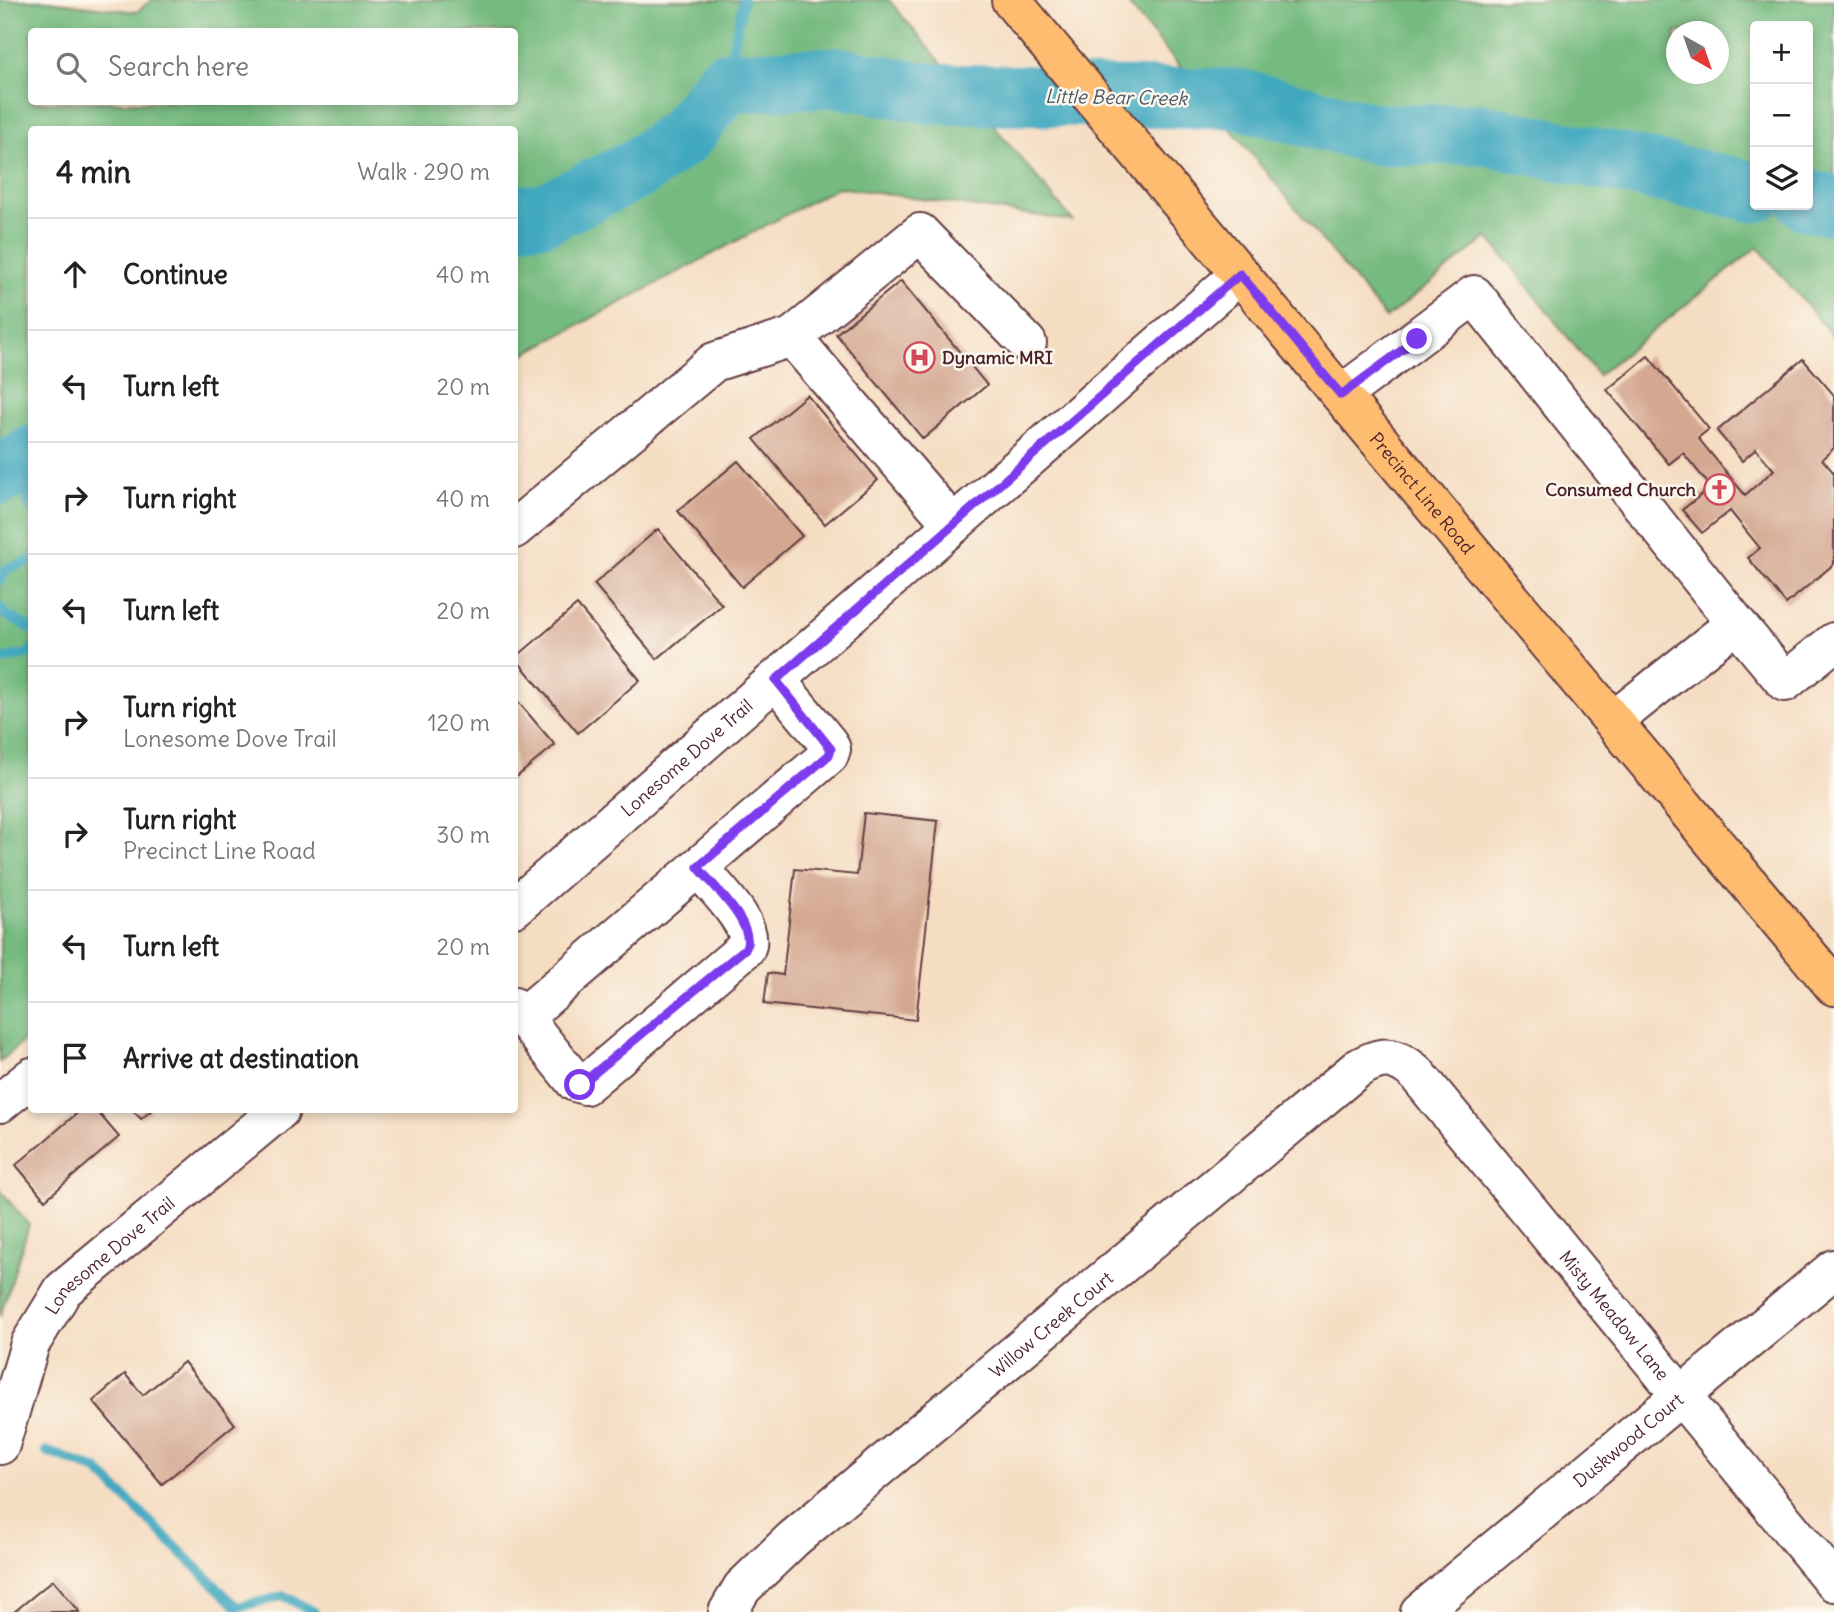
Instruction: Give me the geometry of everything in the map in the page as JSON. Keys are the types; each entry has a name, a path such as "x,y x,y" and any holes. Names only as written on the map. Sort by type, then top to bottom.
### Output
{"main road":[{"name":"Precinct Line Road","path":"1011,0 1834,986"}],"street":[{"path":"518,526 714,362 792,337 920,233 1027,343"},
{"name":"Lonesome Dove Trail","path":"518,905 1240,274"},
{"path":"1341,395 1474,295 1785,682 1834,642"},
{"path":"792,337 953,525"},
{"path":"1613,721 1736,623"},
{"path":"698,867 746,926 749,940 736,957 584,1085 576,1082 519,1012 698,867 829,755 831,749 828,743 776,680"},
{"name":"Misty Meadow Lane","path":"1390,1056 1416,1073 1834,1582"},
{"name":"Willow Creek Court","path":"728,1612 743,1588 793,1539 1357,1069 1375,1058 1390,1056"},
{"path":"0,1103 28,1080"},
{"name":"Lonesome Dove Trail","path":"0,1445 30,1344 62,1290 276,1113"},
{"name":"Duskwood Court","path":"1420,1612 1834,1269"}],"green space":[{"path":"0,0 40,0 137,12 151,0 889,0 1073,221 838,187 518,357 518,126 28,126 28,1037 0,1062"},
{"path":"1125,0 1834,0 1834,338 1758,247 1598,375 1488,237 1386,318"},
{"path":"0,1190 29,1225 0,1317"}],"building":[{"path":"901,281 987,385 923,439 836,334"},
{"path":"1648,356 1709,429 1698,438 1745,495 1774,470 1756,449 1742,461 1717,431 1803,359 1834,395 1834,448 1822,459 1834,473 1834,564 1786,604 1748,558 1760,548 1730,511 1702,533 1682,510 1711,487 1683,453 1669,464 1607,390"},
{"path":"807,395 878,480 825,524 754,439"},
{"path":"738,461 802,536 742,587 678,511"},
{"path":"658,529 722,605 657,659 594,584"},
{"path":"577,605 640,680 578,733 518,662 518,655"},
{"path":"518,702 555,745 518,776"},
{"path":"864,813 938,821 916,1020 764,1004 768,973 783,975 795,869 857,875"},
{"path":"77,1113 99,1113 119,1137 45,1200 16,1165"},
{"path":"135,1113 148,1113 141,1119"},
{"path":"184,1362 235,1424 162,1484 93,1401 125,1374 143,1395"},
{"path":"53,1580 80,1612 14,1612"}],"waterway":[{"path":"726,82 743,0"},
{"name":"Little Bear Creek","path":"518,215 542,215 637,169 683,136 726,82 835,77 932,94 1239,99 1380,135 1481,134 1750,191"},
{"name":"Little Bear Creek","path":"1813,202 1834,205"},
{"name":"Little Bear Creek","path":"0,475 28,458"},
{"path":"12,468 28,501"},
{"path":"0,580 6,569 28,561"},
{"path":"0,606 4,614 28,627"},
{"path":"0,660 28,653"},
{"path":"46,1451 97,1470 237,1607 284,1596 314,1612"}],"place":[{"name":"Dynamic MRI","path":"919,357"},
{"name":"Consumed Church","path":"1719,489"}],"route":[{"path":"580,1085 584,1085 746,948 749,940 746,926 698,867 829,755 831,749 776,680 1240,274 1341,395 1417,339"}]}
